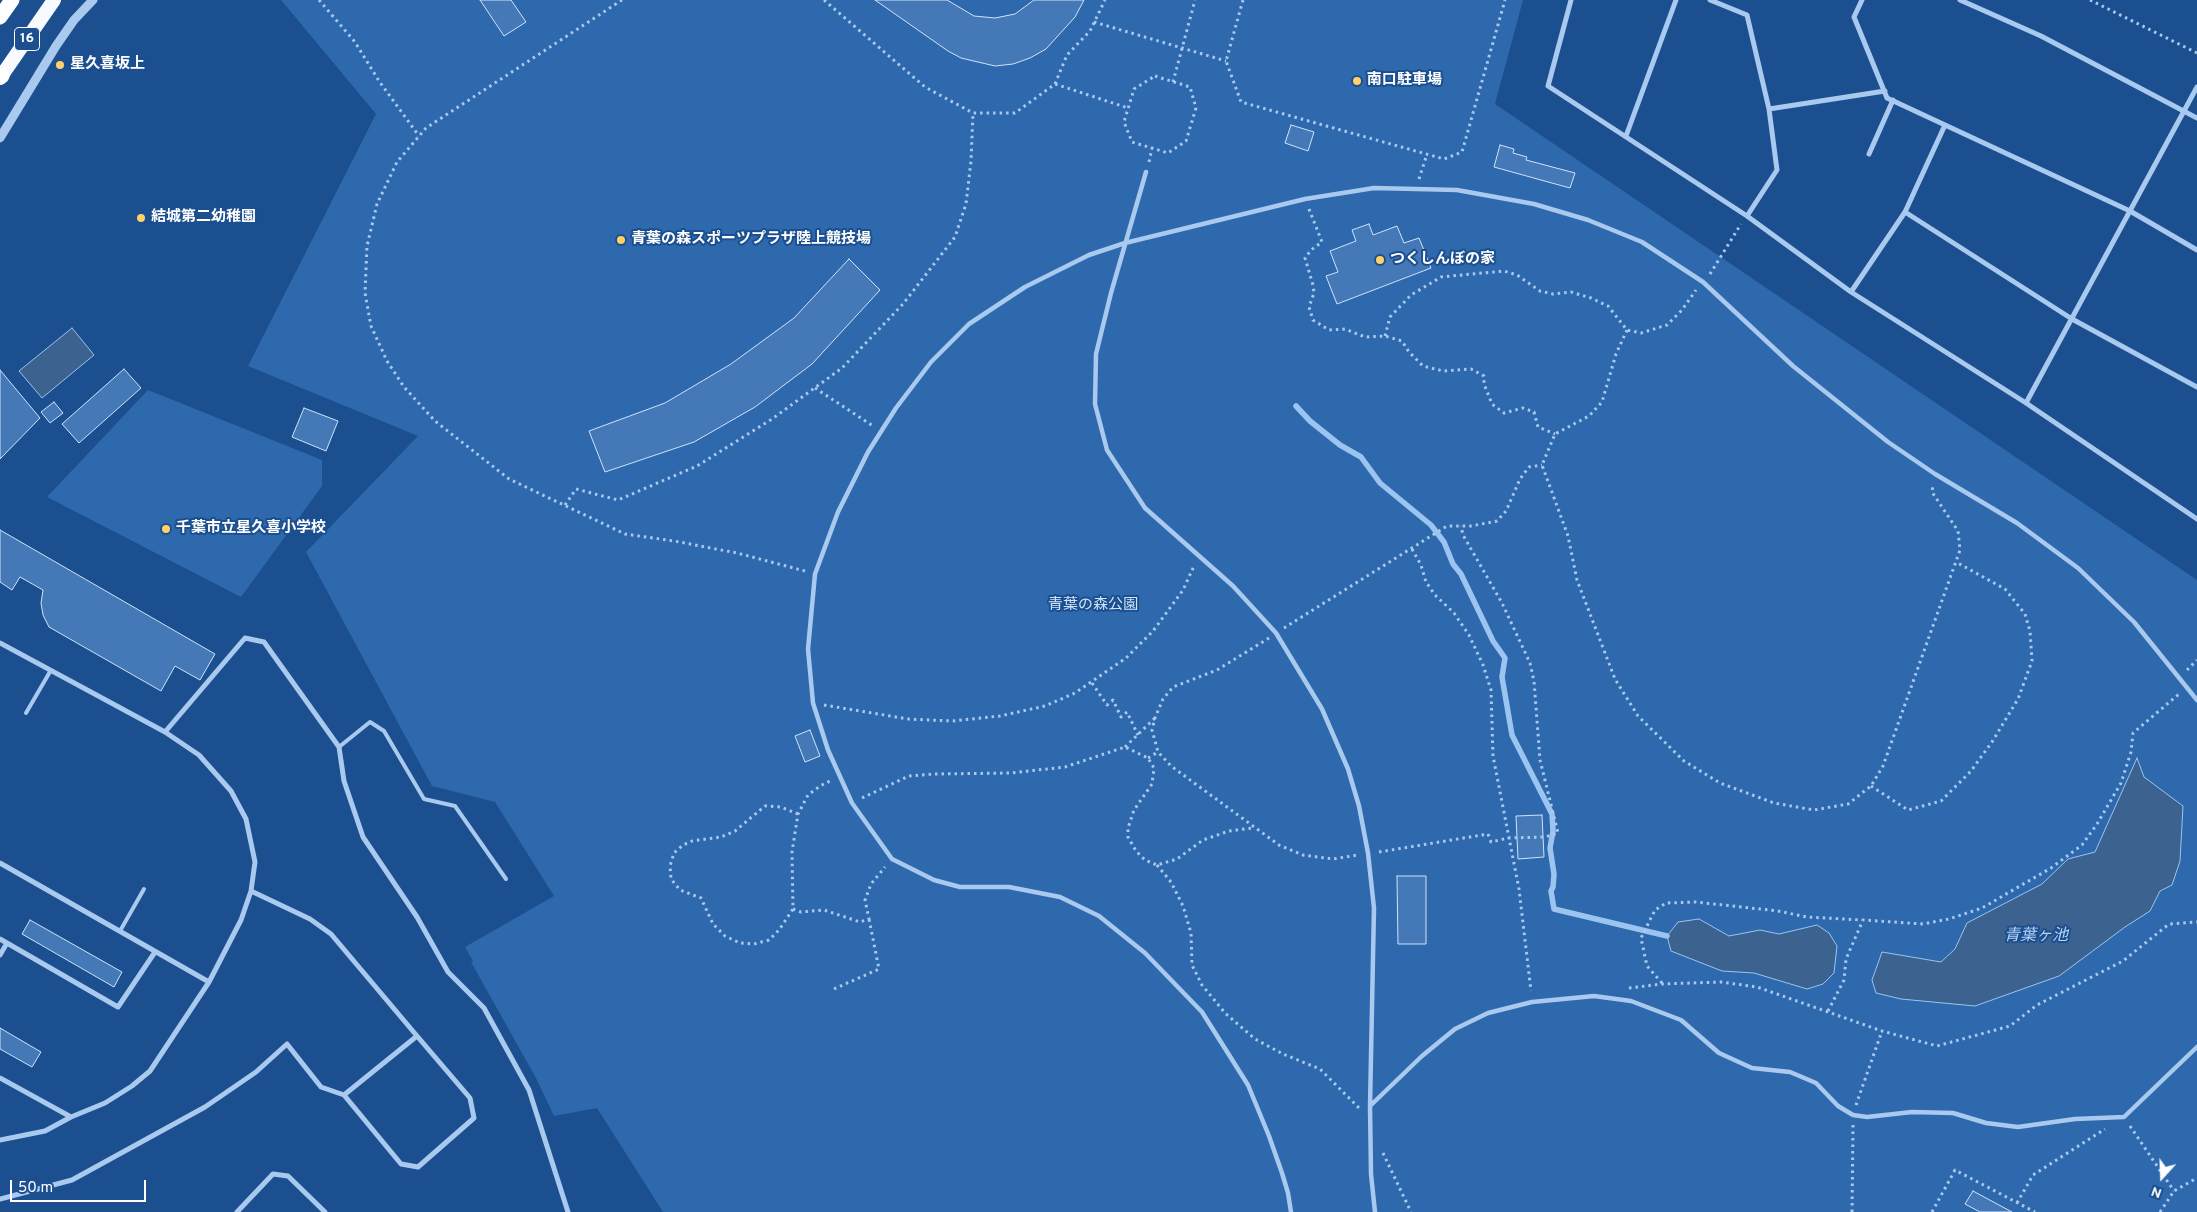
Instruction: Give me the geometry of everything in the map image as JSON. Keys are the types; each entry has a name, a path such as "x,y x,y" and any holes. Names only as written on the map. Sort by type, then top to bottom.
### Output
{"highway":[{"path":"0,17 12,0"},
{"name":"16","path":"1,77 54,0"}],"street":[{"path":"0,138 56,46 74,20 93,0"},
{"path":"1571,0 1548,86 1747,216 1851,292 2026,403 2197,519"},
{"path":"1626,136 1676,0"},
{"path":"1710,0 1747,15 1769,109 1778,170 1747,216"},
{"path":"1862,0 1854,17 1887,98 2130,211 2197,250"},
{"path":"1960,0 2041,36 2197,118"},
{"path":"2026,403 2197,87"},
{"path":"1769,109 1885,91"},
{"path":"1869,154 1892,100"},
{"path":"1851,292 1905,212 1945,124"},
{"path":"1146,172 1096,354 1095,404 1107,450 1144,508 1233,586 1276,633 1322,709 1348,769 1359,806 1368,853 1374,908 1370,1106 1375,1212"},
{"path":"1291,1212 1288,1193 1279,1164 1248,1085 1202,1012 1145,953 1098,916 1060,897 1009,887 960,887 934,880 892,859 852,803 839,776 813,703 808,649 815,574 838,512 868,452 931,362 969,324 1025,287 1089,255 1125,243 1305,199 1374,188 1458,190 1534,204 1588,220 1642,242 1703,282 1793,366 1888,442 1935,474 2017,523 2078,568 2134,622 2197,700"},
{"path":"1905,212 2072,319 2197,387"},
{"path":"165,732 245,638 264,642 339,747 344,781 363,836 417,917 448,972 484,1008 528,1090 568,1212"},
{"path":"0,643 52,669 165,732 199,755 231,791 246,819 255,862 251,891 241,920 210,982 150,1071 132,1086 105,1103 71,1117 45,1131 0,1140"},
{"path":"0,863 210,982"},
{"path":"0,1199 72,1180 205,1108 256,1072 286,1044 321,1087 344,1095 401,1164 418,1166 474,1118 470,1098 331,934 310,919 251,891"},
{"path":"0,939 118,1007 155,952"},
{"path":"0,954 6,943"},
{"path":"1370,1106 1422,1056 1456,1029 1488,1013 1532,1002 1594,996 1631,1001 1682,1020 1719,1053 1752,1068 1790,1072 1816,1083 1838,1106 1853,1115 1867,1118 1912,1112 1953,1113 1986,1123 2018,1127 2075,1118 2124,1117 2197,1047"},
{"path":"344,1095 417,1036"},
{"path":"0,1078 71,1117"},
{"path":"238,1212 273,1174 288,1176 326,1212"}],"lane":[{"path":"26,713 52,669"},
{"path":"339,747 370,722 384,731 424,799 455,806 506,879"},
{"path":"120,931 144,889"}],"path":[{"path":"319,0 355,42 379,81 419,136"},
{"path":"622,0 426,128 397,162 385,184 370,226 365,285 371,326 387,362 404,388 435,421 509,479 625,534 737,553 815,574"},
{"path":"824,0 925,87 973,113 1015,113 1055,84 1067,55 1090,31 1104,0"},
{"path":"1173,82 1195,0"},
{"path":"1243,0 1226,62 1240,102 1444,159 1462,152 1505,0"},
{"path":"2090,0 2197,52"},
{"path":"1094,22 1226,62"},
{"path":"1155,76 1173,82 1190,87 1196,108 1186,141 1168,153 1132,142 1124,122 1134,89 1155,76"},
{"path":"1055,84 1128,108"},
{"path":"565,505 576,489 618,500 697,466 772,419 842,368 903,304 955,237 966,204 973,113"},
{"path":"1416,189 1427,154"},
{"path":"1305,199 1322,242 1311,250 1305,258 1313,285 1314,293 1308,307 1313,320 1329,330 1345,329 1365,337 1385,336 1402,341 1409,352 1423,366 1443,371 1471,369 1478,372 1484,376 1484,384 1492,404 1504,413 1523,408 1534,412 1538,427 1555,434"},
{"path":"1385,336 1390,317 1411,295 1429,283 1441,277 1504,271 1517,275 1540,291 1553,294 1571,292 1600,302 1608,306 1626,330 1642,333 1667,325 1682,310 1703,282 1747,216"},
{"path":"1626,330 1616,354 1602,402 1589,416 1555,434 1542,465 1568,536 1577,580 1615,679 1638,716 1684,761 1729,787 1774,803 1814,810 1848,804 1871,786 1884,766 1960,550 1958,531 1932,492 1935,474"},
{"path":"814,388 881,432"},
{"path":"1461,526 1464,535 1502,603 1530,663 1534,681 1540,760 1558,833 1544,837 1508,838 1491,842 1488,834 1333,859 1303,855 1279,845 1253,828 1171,766 1158,752 1152,730 1163,699 1173,687 1217,670 1447,526 1461,526 1471,526 1497,521 1506,511 1520,479 1529,467 1542,465"},
{"path":"1412,549 1421,565 1426,582 1435,595 1454,613 1469,635 1483,665 1491,690 1493,756 1518,889 1532,1002"},
{"path":"813,703 908,719 952,721 1000,716 1045,706 1075,694 1126,658 1153,631 1184,590 1198,556"},
{"path":"1871,786 1908,810 1941,801 1971,771 1992,742 2018,699 2032,661 2030,631 2025,614 2005,589 1956,562"},
{"path":"1092,683 1107,705 1113,700 1121,717 1127,712 1138,735"},
{"path":"1662,984 1647,966 1641,938 1655,910 1666,903 1696,902 1778,911 1807,917 1923,924 1949,919 1982,908 2051,868 2082,845 2098,824 2121,783 2131,752 2133,733 2187,688"},
{"path":"852,803 909,776 1010,773 1065,767 1124,747 1155,718"},
{"path":"1124,747 1148,758 1154,768 1152,784 1134,810 1128,828 1128,837 1136,851 1145,860 1156,865 1171,882 1183,906 1190,933 1192,965 1208,992 1225,1013 1255,1039 1320,1069 1350,1096 1371,1128 1411,1212"},
{"path":"1148,758 1158,752"},
{"path":"798,814 781,807 765,806 735,831 683,845 674,854 670,866 671,879 680,890 701,898 713,924 725,936 740,943 754,944 769,940 780,930 793,909 792,852 798,814 808,796 820,786 839,776"},
{"path":"1156,865 1177,859 1203,840 1229,831 1253,828"},
{"path":"834,989 879,969 865,900 871,884 892,859"},
{"path":"793,909 801,912 824,910 860,922 869,919"},
{"path":"1828,1011 1844,980 1846,959 1863,920"},
{"path":"1627,988 1662,984 1721,982 1758,987 1882,1032 1937,1046 2010,1026 2037,1005 2123,961 2169,924 2197,922"},
{"path":"2017,1203 2033,1175 2124,1117 2174,1190"},
{"path":"1932,1212 1955,1170 2035,1212"},
{"path":"2160,1212 2174,1190 2197,1178"}],"green space":[{"name":"青葉の森公園","path":"281,0 1523,0 1495,104 2197,580 2197,1212 663,1212 597,1108 554,1116 537,1080 471,962 473,961 465,947 554,896 495,802 432,786 306,552 418,436 248,366 376,114"},
{"path":"148,390 322,460 322,486 241,597 47,497"}],"water":[{"path":"72,328 94,355 42,398 19,371"},
{"name":"青葉ヶ池","path":"2137,758 2144,777 2183,806 2180,861 2172,885 2160,891 2150,911 2125,927 2059,976 1975,1006 1901,999 1876,993 1872,980 1882,952 1941,962 1955,949 1967,923 2042,884 2068,859 2095,852"},
{"path":"1699,919 1729,936 1760,930 1779,934 1817,925 1829,933 1837,946 1834,973 1823,984 1807,989 1754,973 1722,971 1671,951 1667,936 1678,922"}],"building":[{"path":"480,0 511,0 526,22 504,36"},
{"path":"875,0 947,0 974,16 995,18 1015,14 1034,0 1084,0 1075,17 1046,49 1030,58 1013,64 995,66 961,58 948,51"},
{"path":"1291,125 1314,132 1308,151 1285,143"},
{"path":"1500,145 1514,149 1513,153 1527,157 1526,160 1575,173 1570,188 1494,167"},
{"name":"つくしんぼの家","path":"1369,224 1373,235 1397,226 1404,243 1419,238 1431,268 1337,304 1326,276 1338,272 1330,251 1356,241 1352,230"},
{"path":"849,259 880,290 812,364 755,407 694,442 605,472 589,431 665,403 731,364 794,318"},
{"path":"124,369 141,388 79,443 62,424"},
{"path":"0,370 40,418 0,459"},
{"path":"54,402 63,413 50,423 41,412"},
{"path":"304,408 338,421 326,451 292,437"},
{"path":"0,530 215,654 200,680 175,666 161,691 49,627 43,615 41,603 43,590 20,577 12,590 0,582"},
{"path":"810,730 820,756 805,762 795,736"},
{"path":"1542,815 1544,857 1518,859 1516,816"},
{"path":"1397,876 1426,876 1426,944 1398,944"},
{"path":"30,920 122,972 114,987 22,934"},
{"path":"0,1028 41,1052 32,1067 0,1049"},
{"path":"1973,1191 2012,1212 1980,1212 1965,1204"}],"waterway":[{"path":"1296,406 1310,421 1340,445 1361,457 1380,483 1431,525 1444,542 1453,564 1461,574 1493,641 1505,658 1502,677 1512,735 1552,814 1553,831 1550,848 1554,874 1551,891 1554,909 1667,936"}],"place":[{"name":"星久喜坂上","path":"60,65"},
{"name":"南口駐車場","path":"1357,81"},
{"name":"結城第二幼稚園","path":"141,218"},
{"name":"青葉の森スポーツプラザ陸上競技場","path":"621,240"},
{"name":"つくしんぼの家","path":"1380,260"},
{"name":"千葉市立星久喜小学校","path":"166,529"}]}
